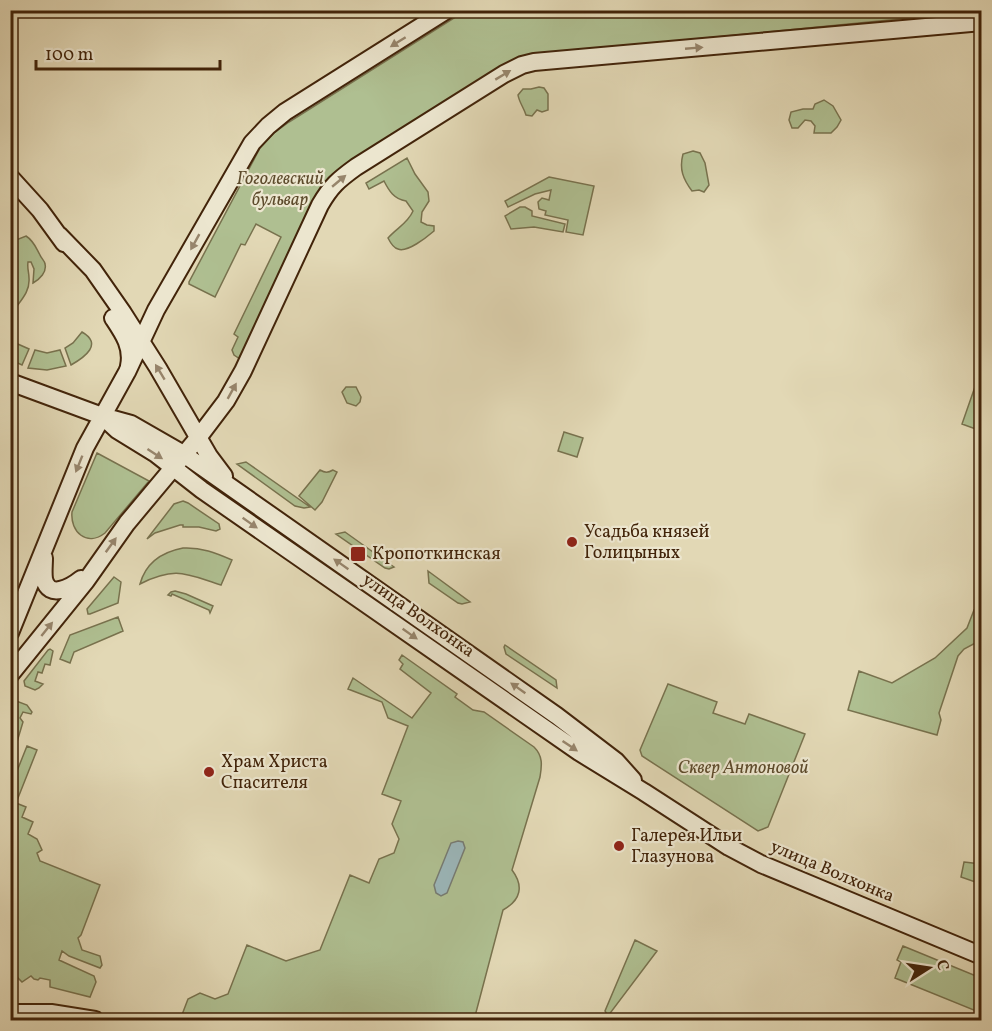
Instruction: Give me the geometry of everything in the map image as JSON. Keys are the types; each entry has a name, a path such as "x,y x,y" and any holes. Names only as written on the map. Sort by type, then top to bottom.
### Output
{"main road":[{"path":"10,633 85,448 128,372 156,310 246,153 260,133 285,112 447,10"},
{"path":"10,675 68,604 127,524 226,402 243,371 320,205 329,189 356,167 522,65 544,60 981,22"},
{"path":"10,177 59,235 126,339 130,356 128,372"},
{"name":"улица Волхонка","path":"59,235 93,270 141,342 219,471 236,490"},
{"path":"10,382 102,416 124,436 156,454 179,461"},
{"name":"улица Волхонка","path":"179,461 215,476 236,490 557,716 616,761 644,792"},
{"name":"улица Волхонка","path":"179,461 202,490 547,731 729,847 761,864 981,956"},
{"path":"44,550 44,579 46,585 55,590 65,590 71,587 96,567"},
{"path":"10,1013 51,1013 95,1020"}],"green space":[{"name":"Гоголевский бульвар","path":"465,11 981,11 541,54 353,162 240,359 234,355 232,350 238,337 234,334 281,237 256,224 245,245 241,244 215,297 189,282 260,148 274,133 289,122"},
{"path":"544,88 548,94 548,110 542,112 537,110 532,116 526,115 518,95 523,89"},
{"path":"824,100 833,106 841,120 831,133 814,133 815,126 811,121 805,120 798,128 792,128 789,120 791,112 813,109 815,104"},
{"path":"693,151 700,153 705,163 709,185 704,192 692,191 683,174 681,164 683,154"},
{"path":"407,158 428,192 429,201 422,212 421,222 434,226 434,231 417,244 402,250 392,245 388,238 413,211 406,201 392,194 384,181 369,189 366,183"},
{"path":"549,177 594,186 583,235 566,232 568,220 545,215 546,211 539,209 538,202 542,198 549,200 551,190 535,194 508,207 505,201"},
{"path":"520,207 532,211 532,216 565,224 563,232 534,227 511,229 505,216"},
{"path":"26,236 33,242 41,256 45,270 33,283 34,269 31,262 28,262 27,290 17,306 11,306 11,242"},
{"path":"82,332 91,341 90,350 71,365 65,348 73,343"},
{"path":"11,341 29,349 22,365 11,360"},
{"path":"35,350 47,353 60,350 66,366 47,370 28,368"},
{"path":"977,381 981,382 981,431 962,424"},
{"path":"346,387 356,387 361,397 356,406 347,403 342,392"},
{"path":"564,432 583,438 577,457 558,451"},
{"path":"97,453 149,481 105,533 98,537 86,538 74,526 72,512"},
{"path":"246,462 310,507 295,506 237,464"},
{"path":"320,470 337,472 322,502 315,510 299,496"},
{"path":"183,501 219,524 220,529 216,531 180,525 155,533 147,539 174,504"},
{"path":"345,532 394,567 385,568 336,534"},
{"path":"183,548 202,550 232,560 221,585 181,574 163,575 140,584 146,570 156,559 168,552"},
{"path":"428,571 470,602 458,603 429,583"},
{"path":"114,577 121,582 118,603 88,614 87,609"},
{"path":"175,591 213,606 210,613 209,610 172,594 168,595"},
{"path":"974,610 981,613 981,640 964,649 958,656 939,713 941,720 937,735 848,710 859,671 892,683 935,658 967,628"},
{"path":"118,617 123,631 74,652 70,663 60,659 70,635"},
{"path":"505,645 556,680 557,688 506,654"},
{"path":"50,649 53,651 50,665 45,664 42,673 38,672 35,681 43,684 35,690 25,686 24,681"},
{"path":"402,655 457,694 455,697 473,710 484,712 534,747 541,761 540,777 512,870 518,882 519,892 514,902 503,910 474,1020 180,1020 188,999 200,993 215,999 228,994 247,945 286,961 320,950 350,875 369,883 379,859 394,853 399,839 392,824 401,801 382,794 408,726 388,718 382,702 348,689 353,678 412,718 431,693 400,669 403,664 399,660"},
{"name":"Сквер Антоновой","path":"668,684 717,702 713,713 745,724 749,714 805,734 768,827 758,831 642,756 640,750"},
{"path":"11,699 27,705 32,712 31,714 23,712 20,718 23,722 11,756"},
{"path":"27,746 37,750 16,803 26,807 22,817 33,822 28,834 37,839 42,850 37,853 40,861 100,885 78,938 82,950 100,956 102,965 100,968 62,951 59,960 94,976 96,982 90,997 50,987 50,980 40,978 38,980 31,976 22,982 17,977 11,988 11,786"},
{"path":"964,862 981,864 981,884 961,877"},
{"path":"635,940 657,951 608,1016 605,1011"},
{"path":"903,946 981,978 981,1013 895,978 901,962 897,960"}],"water":[{"path":"463,842 465,848 447,893 441,896 436,893 434,885 451,843"}],"place":[{"name":"Усадьба князей Голицыных","path":"572,542"},
{"name":"Кропоткинская","path":"358,554"},
{"name":"Храм Христа Спасителя","path":"209,772"},
{"name":"Галерея Ильи Глазунова","path":"619,846"}]}
